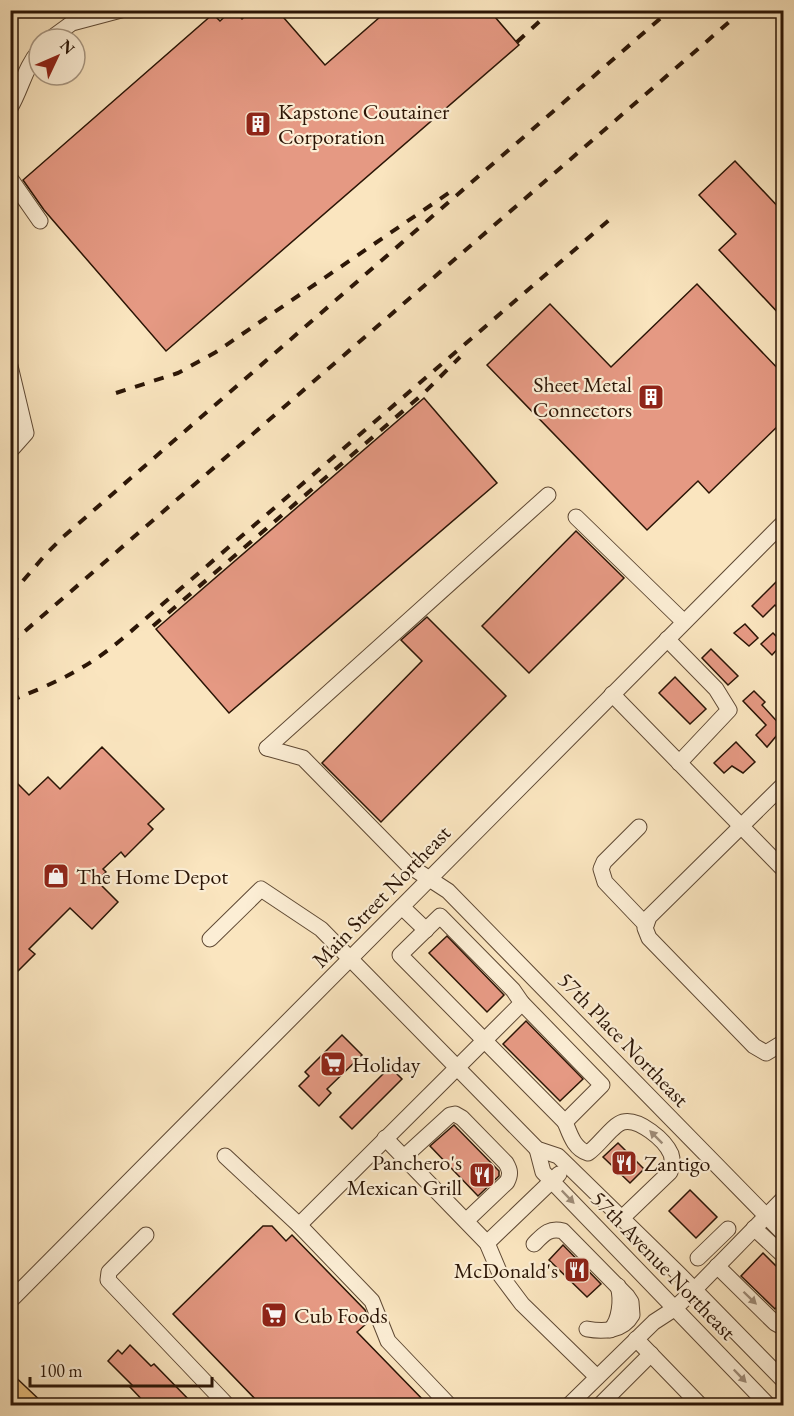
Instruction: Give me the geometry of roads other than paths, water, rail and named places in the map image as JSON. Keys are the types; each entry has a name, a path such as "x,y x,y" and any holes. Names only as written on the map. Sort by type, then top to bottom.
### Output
{"highway":[{"path":"10,1388 29,1406"}],"street":[{"path":"66,27 72,23 121,10"},
{"path":"10,108 18,96 27,71"},
{"path":"10,178 40,220"},
{"path":"10,366 26,433 10,451"},
{"name":"57th Place Northeast","path":"548,495 267,748 303,758 408,865 448,891 783,1234"},
{"path":"576,517 684,622"},
{"name":"Main Street Northeast","path":"10,1301 351,960 429,878 783,522"},
{"path":"667,639 716,689 729,710 679,763"},
{"path":"612,694 783,870"},
{"path":"645,926 649,917 783,784"},
{"path":"639,827 604,862 601,869 604,882 645,926 649,938 754,1046 766,1053 783,1042"},
{"name":"57th Avenue Northeast","path":"210,939 261,889 310,920 537,1149 558,1156 783,1381"},
{"path":"402,907 426,930"},
{"path":"565,1122 602,1085 440,916 400,955 565,1122 572,1138 582,1151 588,1153 620,1123 629,1122 645,1126 670,1153 672,1165 670,1172 622,1218"},
{"path":"299,1225 522,1003"},
{"path":"404,1157 450,1115 455,1114 462,1118 510,1169 507,1182 467,1220"},
{"path":"386,1138 488,1243 501,1276 522,1304 597,1377"},
{"name":"57th Avenue Northeast","path":"537,1149 543,1172 769,1406"},
{"path":"488,1243 582,1151"},
{"path":"225,1156 299,1225 372,1301 388,1341 450,1406"},
{"path":"568,1406 654,1322 674,1309 694,1290 783,1198"},
{"path":"698,1258 728,1228"},
{"path":"754,1228 783,1256"},
{"path":"534,1244 553,1229 563,1231 631,1302 632,1315 626,1323 603,1332 587,1329"},
{"path":"146,1234 109,1272 108,1280 228,1406"},
{"path":"717,1266 775,1323 783,1328"},
{"path":"636,1339 701,1406"},
{"path":"599,1406 651,1354"},
{"path":"616,1359 632,1374"}],"railway":[{"path":"517,42 552,10"},
{"path":"10,596 63,537 670,10"},
{"path":"10,644 743,10"},
{"path":"116,393 178,373 216,352 456,188"},
{"path":"10,701 69,675 122,639 615,215"},
{"path":"153,626 424,393 460,357"}],"place":[{"name":"Kapstone Coutainer Corporation","path":"258,124"},
{"name":"Sheet Metal Connectors","path":"651,397"},
{"name":"The Home Depot","path":"56,876"},
{"name":"Holiday","path":"333,1064"},
{"name":"Zantigo","path":"624,1163"},
{"name":"Panchero's Mexican Grill","path":"482,1175"},
{"name":"McDonald's","path":"577,1270"},
{"name":"Cub Foods","path":"274,1315"}]}
